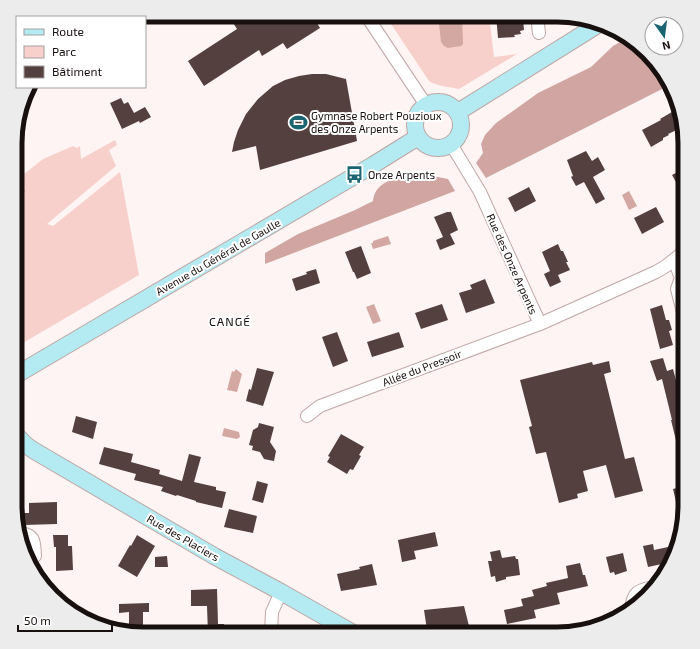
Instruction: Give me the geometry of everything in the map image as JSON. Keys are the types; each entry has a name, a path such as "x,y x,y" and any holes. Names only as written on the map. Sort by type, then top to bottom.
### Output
{"street":[{"path":"371,22 426,105"},
{"path":"538,22 539,33"},
{"path":"458,112 594,28"},
{"path":"433,102 440,102 453,107 458,112 461,121 461,130 458,138 451,144 442,148 433,148 425,144 418,137 416,120 420,111 426,105 433,102"},
{"name":"Avenue du Général de Gaulle","path":"22,371 418,137"},
{"name":"Rue des Onze Arpents","path":"451,144 480,192 540,324 656,272 678,257"},
{"path":"674,260 678,268"},
{"name":"Allée du Pressoir","path":"306,416 320,406 540,324"},
{"name":"Rue des Placiers","path":"22,441 33,450 214,556 343,627"},
{"path":"25,534 28,534 33,539 35,556"},
{"path":"632,601 637,592 644,590"},
{"path":"271,627 272,612 281,592"}],"green space":[{"path":"390,22 490,22 494,57 517,54 459,89 435,84 429,81"},
{"path":"115,140 117,145 109,150 116,166 47,224 53,226 120,172 139,275 22,343 22,198 25,191 22,184 22,176 43,159 73,146 77,148 80,146 81,159"}],"shaded area":[{"path":"439,22 462,22 463,44 461,46 448,48 441,42"},
{"path":"622,41 643,57 665,87 486,178 476,163 483,153 481,144 485,135 496,123 538,93 591,67 613,46"},
{"path":"404,175 448,179 455,191 265,264 265,253 298,234 373,201 374,195 380,186"},
{"path":"22,184 25,191 22,198"},
{"path":"629,191 637,206 629,210 622,195"},
{"path":"388,236 391,244 373,249 371,243 373,243 373,241"},
{"path":"374,304 381,321 373,324 366,307"},
{"path":"236,369 242,374 237,392 227,390 232,371 234,372"},
{"path":"224,428 239,432 240,437 237,439 222,436"}],"building":[{"path":"232,22 316,22 320,28 287,49 283,43 262,56 259,50 204,86 188,61 237,29"},
{"path":"497,22 523,22 524,30 520,31 521,34 514,35 515,37 498,38"},
{"name":"Gymnase Robert Pouzioux des Onze Arpents","path":"312,74 326,74 346,79 357,141 260,170 256,146 232,152 238,130 246,114 258,99 273,86 285,80"},
{"path":"121,98 124,104 128,102 134,113 145,107 151,117 140,123 139,121 122,129 110,103"},
{"path":"672,112 676,119 677,130 668,134 669,135 663,138 663,140 651,147 642,130 661,120 660,119"},
{"path":"586,151 592,161 598,157 605,170 593,177 605,199 596,204 584,182 576,186 571,177 573,176 567,160"},
{"path":"678,172 678,186 672,175"},
{"path":"529,187 536,201 515,212 508,198"},
{"path":"656,207 664,222 642,234 634,218"},
{"path":"451,212 458,230 450,234 455,244 440,250 436,240 443,237 434,217"},
{"path":"558,244 561,251 563,251 570,270 558,275 561,282 550,287 544,274 550,271 542,252"},
{"path":"361,246 371,273 357,279 345,252"},
{"path":"316,269 320,283 296,291 292,279"},
{"path":"485,279 495,303 466,313 459,293 472,289 470,285"},
{"path":"442,304 448,320 421,329 415,313"},
{"path":"662,305 666,320 669,320 672,330 669,331 673,345 660,349 650,309"},
{"path":"337,332 348,361 333,367 322,337"},
{"path":"399,332 404,347 372,357 367,342"},
{"path":"663,358 667,371 673,369 678,388 678,449 662,379 657,381 650,361"},
{"path":"609,361 611,372 604,374 625,459 634,457 643,491 615,498 606,465 583,471 588,491 577,494 578,498 559,503 546,452 536,454 529,427 532,426 520,380 592,362 593,365"},
{"path":"257,368 274,372 263,406 246,401 249,389 251,390"},
{"path":"76,416 97,422 93,439 72,432"},
{"path":"259,423 274,427 270,442 276,451 274,461 264,459 260,452 252,450 253,446 249,445 253,430 258,427"},
{"path":"341,434 364,447 353,470 350,469 347,474 327,462 330,457 328,456"},
{"path":"104,447 133,454 131,462 160,470 159,474 182,481 189,454 201,457 194,482 216,487 216,490 226,492 222,508 196,502 161,491 163,487 134,480 136,474 99,464"},
{"path":"257,481 268,484 263,503 252,500"},
{"path":"678,488 678,510 673,489"},
{"path":"57,502 57,524 24,525 23,513 29,513 29,503"},
{"path":"229,509 257,516 253,533 224,527"},
{"path":"435,532 438,546 414,551 416,559 402,562 398,540"},
{"path":"53,535 68,535 68,546 72,546 73,570 56,571 56,547 54,547"},
{"path":"137,535 155,546 137,577 118,566"},
{"path":"653,544 654,550 668,547 669,552 664,564 648,567 643,546"},
{"path":"500,550 502,558 515,556 516,559 518,559 520,575 506,577 506,579 496,582 495,576 491,577 488,561 492,561 490,552"},
{"path":"623,553 627,571 615,575 614,572 610,573 606,557"},
{"path":"167,556 168,567 155,567 155,557"},
{"path":"580,563 588,586 557,593 560,604 534,610 536,618 507,624 504,610 523,606 521,599 534,596 532,590 547,586 546,583 568,578 566,566"},
{"path":"372,564 377,585 341,591 337,574 360,569 359,567"},
{"path":"217,589 218,624 224,624 224,627 208,627 207,606 191,606 191,590"},
{"path":"149,603 149,612 143,612 143,627 129,626 129,612 119,613 119,604"},
{"path":"464,606 469,626 427,627 424,610"}],"place":[{"name":"Gymnase Robert Pouzioux des Onze Arpents","path":"298,122"},
{"name":"Onze Arpents","path":"355,175"}],"district":[{"name":"CANGÉ","path":"230,322"}]}
